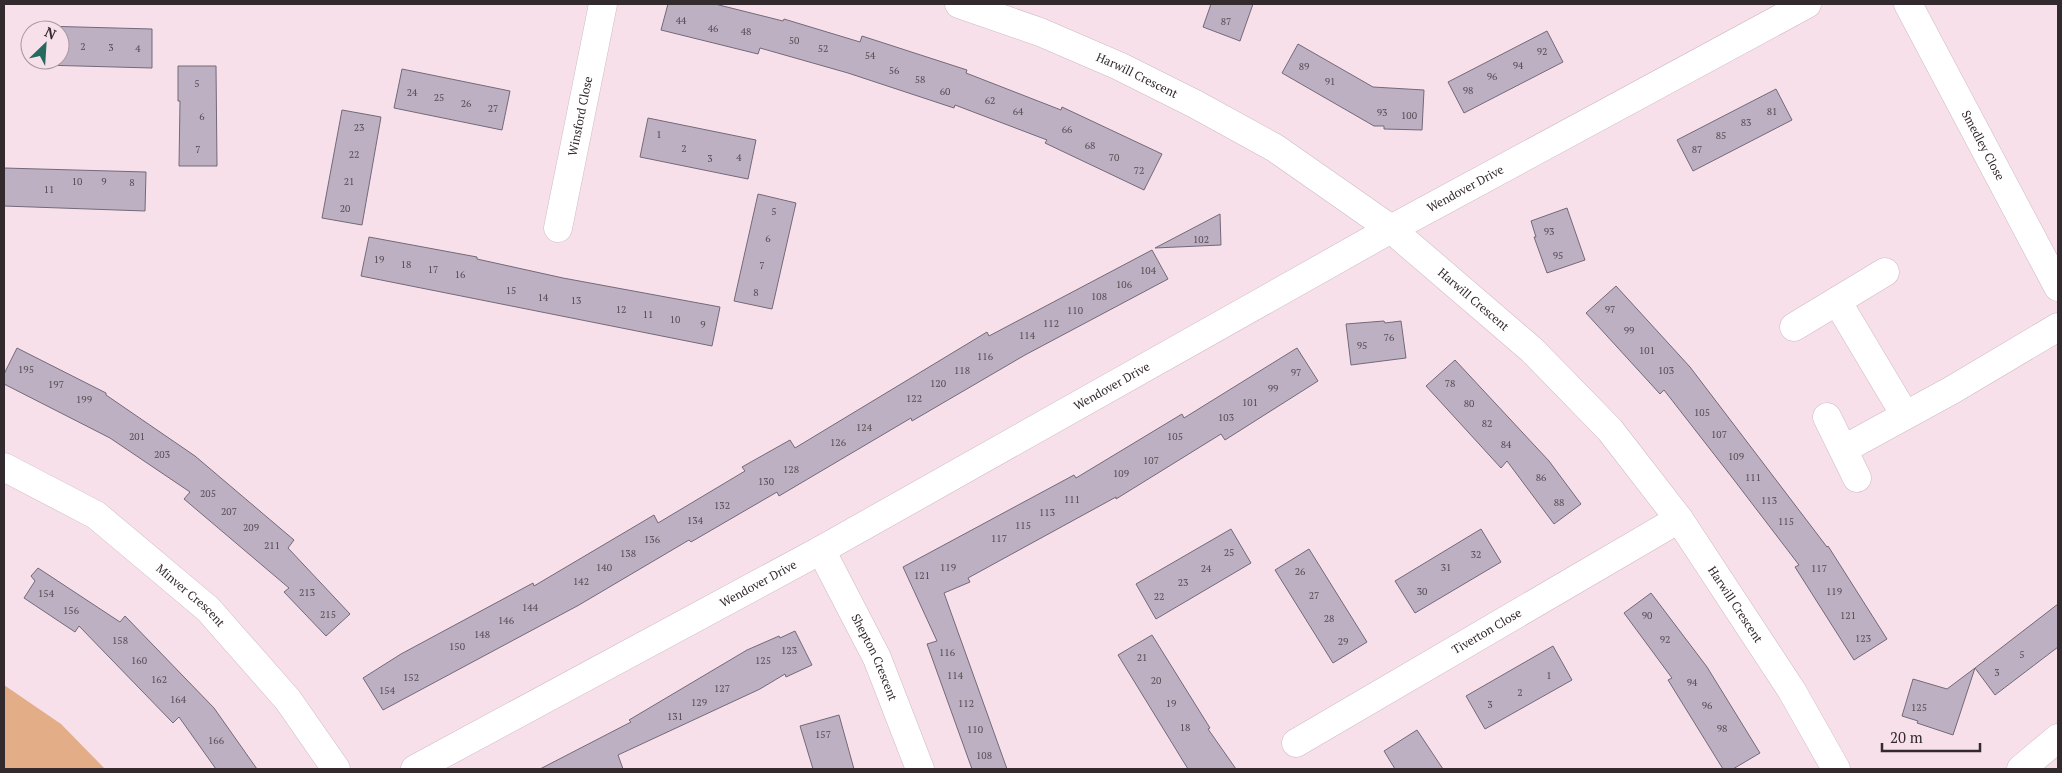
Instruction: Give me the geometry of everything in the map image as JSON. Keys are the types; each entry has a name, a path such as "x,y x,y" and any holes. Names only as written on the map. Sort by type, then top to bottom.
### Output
{"street":[{"name":"Winsford Close","path":"558,228 603,4"},
{"name":"Harwill Crescent","path":"960,4 1040,32 1119,66 1195,104 1275,148 1392,229 1532,350 1610,430 1679,519 1792,691 1836,769"},
{"name":"Wendover Drive","path":"415,769 821,550 1392,229 1807,4"},
{"name":"Smedley Close","path":"1908,4 2058,288"},
{"path":"1794,327 1885,272"},
{"path":"1837,301 1906,415"},
{"path":"1844,449 2058,327"},
{"path":"1827,417 1857,478"},
{"name":"Minver Crescent","path":"4,467 96,515 208,609 288,700 336,769"},
{"name":"Tiverton Close","path":"1296,743 1679,519"},
{"name":"Shepton Crescent","path":"821,550 878,658 920,769"},
{"path":"2021,769 2058,738"}],"shaded area":[{"path":"4,685 61,724 105,769 4,769"}],"building":[{"path":"668,4 715,4 783,21 784,19 860,42 862,36 967,70 966,73 1061,110 1062,107 1162,154 1144,190 1045,143 1047,140 955,105 954,108 848,73 760,48 758,54 661,30"},
{"path":"1211,4 1253,4 1240,41 1203,27"},
{"path":"70,27 152,29 152,68 70,66"},
{"path":"1547,31 1563,62 1464,113 1448,82"},
{"path":"1298,44 1373,87 1424,90 1422,130 1384,129 1384,126 1374,126 1282,73"},
{"path":"178,66 216,66 217,166 179,166 180,101 178,101"},
{"path":"402,69 510,91 502,130 394,108"},
{"path":"1776,89 1792,120 1693,171 1677,140"},
{"path":"342,110 381,117 362,225 322,218"},
{"path":"648,118 756,140 748,179 640,157"},
{"path":"4,168 146,172 145,211 4,206"},
{"path":"758,194 796,203 772,309 734,301"},
{"path":"1567,208 1585,260 1547,273 1534,237 1536,237 1531,221"},
{"path":"1220,214 1221,245 1155,248"},
{"path":"369,237 477,257 477,259 563,278 720,307 712,346 361,276"},
{"path":"1152,250 1168,279 1025,355 912,421 911,418 779,496 777,492 691,542 689,540 579,605 383,710 363,678 401,654 533,583 534,586 654,515 658,523 745,471 742,467 790,440 795,448 987,332 989,336"},
{"path":"1616,286 1690,367 1828,546 1887,639 1854,660 1795,567 1799,565 1731,476 1664,390 1660,394 1586,313"},
{"path":"1384,321 1385,323 1401,321 1406,358 1351,365 1346,324"},
{"path":"17,348 106,393 106,395 195,456 294,540 288,548 350,614 326,636 284,592 289,588 184,499 190,492 110,438 4,384 4,374"},
{"path":"1297,348 1318,381 1225,440 1221,434 1116,499 1116,497 968,578 970,582 944,593 1007,769 972,769 927,644 937,641 903,567 1074,475 1076,478 1182,414 1184,418"},
{"path":"1455,360 1549,461 1581,504 1554,524 1507,461 1501,468 1426,386"},
{"path":"1231,529 1251,563 1156,619 1136,584"},
{"path":"1481,529 1501,562 1415,613 1395,581"},
{"path":"1309,549 1367,642 1333,663 1275,570"},
{"path":"38,568 120,622 125,616 214,708 257,769 216,769 179,717 173,723 79,626 75,632 24,598 35,581 31,576"},
{"path":"1651,593 1707,667 1760,753 1733,769 1723,769 1668,680 1672,678 1624,613"},
{"path":"2058,604 2058,647 1995,695 1975,668"},
{"path":"795,631 812,665 786,677 785,674 760,689 618,755 623,769 540,769 631,722 629,720 747,650"},
{"path":"1152,635 1210,728 1208,729 1236,769 1188,769 1118,655"},
{"path":"1553,646 1572,680 1485,729 1466,696"},
{"path":"1975,668 1953,735 1902,716 1913,679 1947,689"},
{"path":"839,715 854,769 813,769 800,726"},
{"path":"1417,730 1443,769 1395,769 1384,751"}]}
